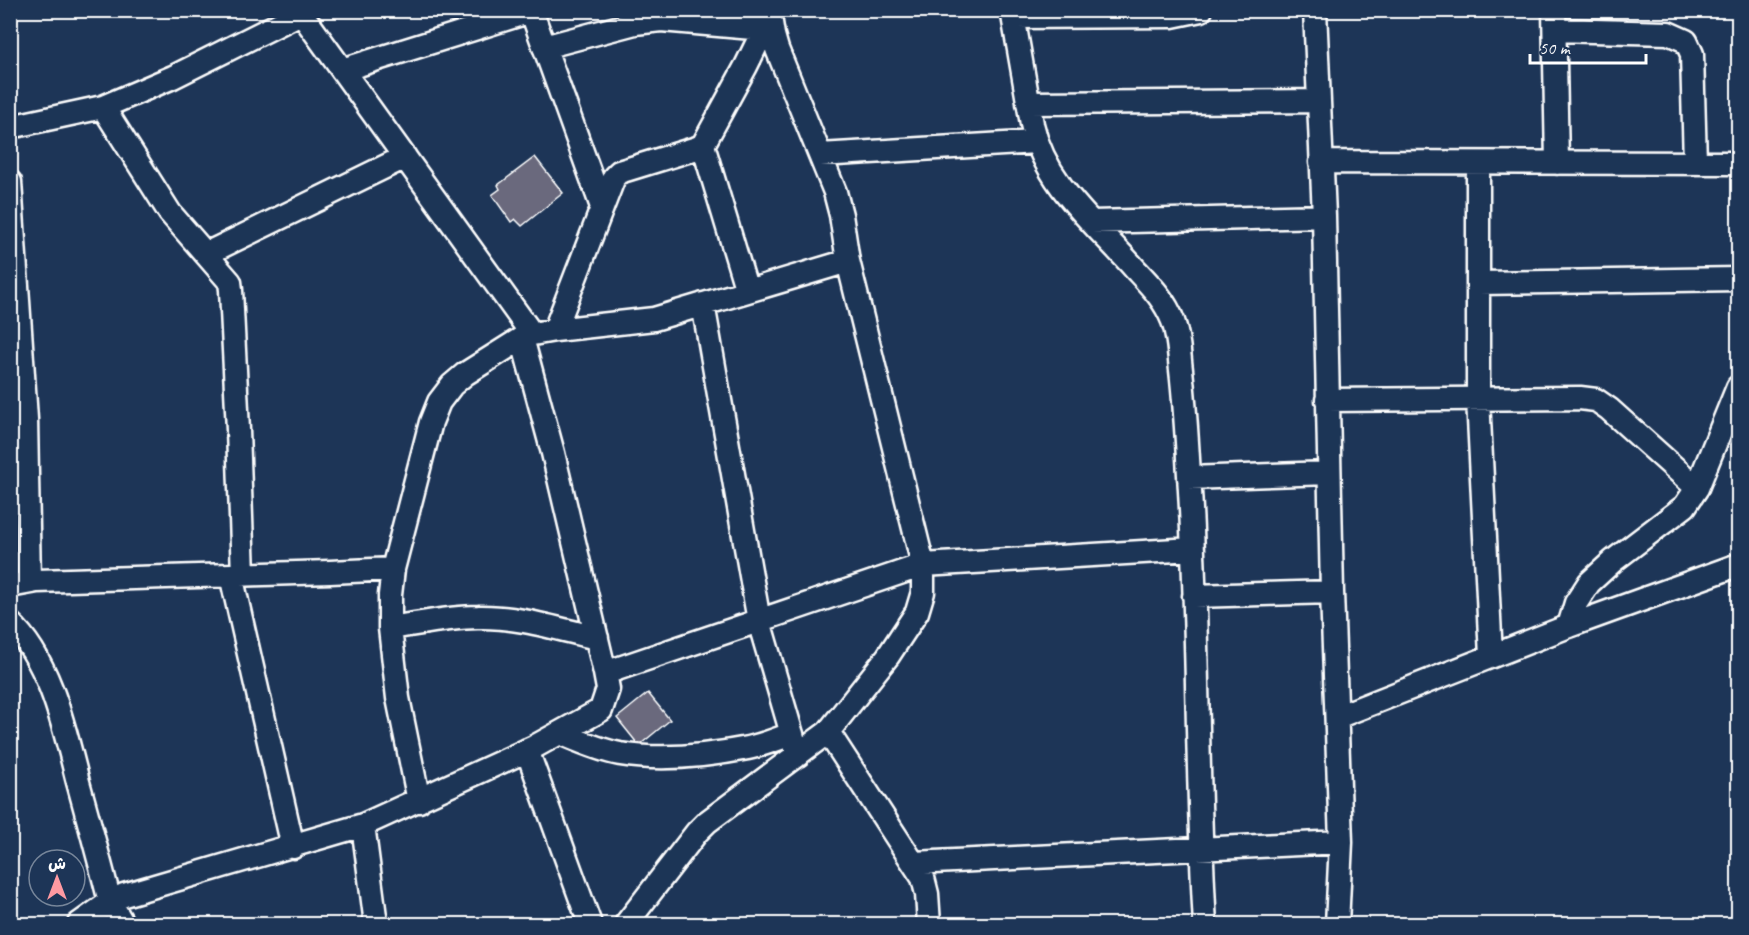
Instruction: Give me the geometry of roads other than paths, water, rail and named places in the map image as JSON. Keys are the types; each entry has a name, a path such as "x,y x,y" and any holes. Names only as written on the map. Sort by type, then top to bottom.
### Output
{"street":[{"path":"1201,10 1172,16 1013,14 1028,104 1036,142 1043,159 1065,194 1162,299 1173,322 1178,343 1193,549 1200,849 1205,924"},
{"path":"1315,10 1324,216 1332,592 1341,842 1337,924"},
{"path":"10,127 103,106 173,77 301,11 405,157 527,336 608,689 601,710 527,750 419,801 363,825 124,895 79,924"},
{"path":"342,70 531,11 602,207"},
{"path":"544,47 635,23 661,20 769,17"},
{"path":"555,330 614,177 619,172 697,148 703,144 746,66 769,17"},
{"path":"560,733 592,747 621,754 690,757 750,747 795,744 828,732 888,656 917,612 923,592 923,566 848,261 841,215 820,154 777,49 769,17"},
{"path":"1557,163 1554,20 1668,33 1686,41 1692,54 1695,163"},
{"path":"1028,104 1319,101"},
{"path":"103,106 164,204 230,282 238,430 237,575 293,847"},
{"path":"820,154 1036,142"},
{"path":"703,144 747,291"},
{"path":"206,254 405,157"},
{"path":"1322,162 1738,163"},
{"path":"1478,163 1478,399 1491,656"},
{"path":"10,182 26,419 20,584 37,580 393,568"},
{"path":"1092,222 1324,216"},
{"path":"419,801 398,699 390,628 390,596 393,568 431,422 439,402 465,374 527,336 555,330 654,319 848,261"},
{"path":"1478,283 1738,279"},
{"path":"703,304 759,621 795,744"},
{"path":"1569,626 1576,603 1589,583 1612,561 1685,506 1697,488 1734,402 1738,387"},
{"path":"1328,400 1580,398 1596,400 1697,488"},
{"path":"1189,478 1329,473"},
{"path":"605,673 923,566 1193,549"},
{"path":"1337,717 1569,626 1738,565"},
{"path":"1194,596 1332,592"},
{"path":"390,628 478,617 529,622 597,638"},
{"path":"10,623 23,636 52,691 63,724 110,902 123,924"},
{"path":"828,732 923,878 927,894 929,924"},
{"path":"626,924 697,832 795,744"},
{"path":"527,750 590,924"},
{"path":"363,825 376,924"},
{"path":"914,863 1341,842"}]}
